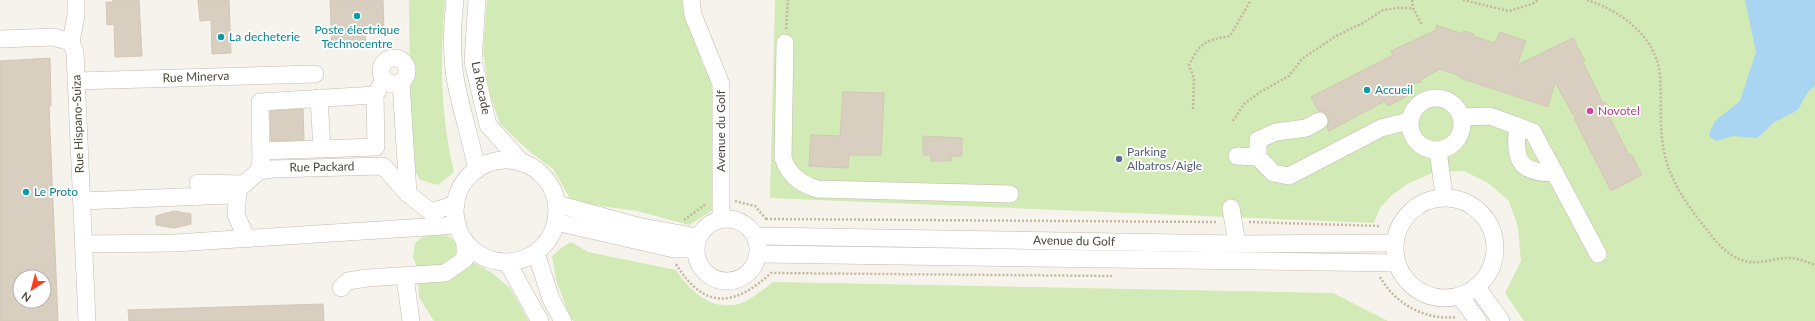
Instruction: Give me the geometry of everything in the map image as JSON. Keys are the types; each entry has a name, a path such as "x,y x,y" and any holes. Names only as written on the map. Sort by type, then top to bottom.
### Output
{"street":[{"name":"Rue Hispano-Suiza","path":"76,0 76,15 71,42 76,52 87,321"},
{"name":"La Rocade","path":"455,0 453,29 456,82 477,170"},
{"name":"La Rocade","path":"478,0 473,61 488,125 522,163"},
{"name":"Avenue du Golf","path":"691,0 693,16 721,84 721,219"},
{"path":"0,39 53,36 71,42"},
{"path":"785,43 783,158 787,169 804,185 817,190 1010,194"},
{"path":"396,58 404,62 408,70 407,75 401,82 394,85 384,80 381,74 382,65 386,60 396,58"},
{"name":"Rue Minerva","path":"76,81 315,74"},
{"path":"261,151 376,147 375,95 384,80"},
{"path":"401,82 408,194"},
{"path":"82,201 231,195 259,171 261,151 260,102 375,95"},
{"path":"1441,97 1454,104 1462,117 1462,132 1453,145 1438,150 1423,147 1412,136 1409,121 1415,108 1426,99 1441,97"},
{"path":"319,98 322,149"},
{"path":"1462,117 1490,116 1533,132 1598,254"},
{"path":"1319,121 1306,128 1276,132 1258,140 1258,157 1273,174 1289,176 1381,128 1409,121"},
{"path":"1518,126 1515,144 1519,159 1527,168 1542,173 1555,173"},
{"path":"1438,150 1444,196"},
{"path":"1237,156 1258,157"},
{"path":"341,288 348,281 367,278 405,277 446,273 465,259 465,241 458,225 456,204 460,191 467,179 477,170 491,163 506,160 522,163 541,174 554,193 557,204 556,222 552,235 534,254 521,260 507,262 493,260 480,254 465,241"},
{"name":"Rue Packard","path":"259,171 272,168 382,166 408,194 431,212"},
{"path":"198,183 241,188"},
{"path":"241,188 236,214 247,239"},
{"path":"1444,196 1464,201 1479,210 1490,224 1496,240 1495,258 1489,274 1477,287 1460,296 1444,299 1429,296 1409,283 1396,263 1394,243 1398,228 1406,215 1418,205 1432,198 1444,196"},
{"path":"402,220 420,217 456,204"},
{"path":"557,204 696,243"},
{"path":"1232,215 1237,244"},
{"path":"721,219 732,219 746,226 755,236 758,246 758,254 755,265 748,273 732,281 721,281 711,277 703,270 697,261 696,243 702,230 711,223 721,219"},
{"path":"556,222 674,249 696,243"},
{"path":"84,244 175,243 458,225"},
{"name":"Avenue du Golf","path":"755,236 1237,244 1394,243"},
{"path":"534,254 539,262 551,298 563,321"},
{"name":"Avenue du Golf","path":"758,254 1396,263"},
{"path":"507,262 540,321"},
{"path":"405,277 411,321"},
{"path":"1477,287 1501,321"},
{"path":"1460,296 1478,321"}],"path":[{"path":"785,43 788,0"},
{"path":"1194,109 1194,78 1189,65 1191,60 1197,50 1207,41 1230,36 1251,0"},
{"path":"1412,0 1413,8 1422,25"},
{"path":"1463,0 1509,11 1532,4 1538,0"},
{"path":"1587,0 1620,15 1636,27 1658,63 1660,76 1660,125 1668,168 1682,197 1715,240 1733,256 1744,262 1767,262 1789,258 1815,265"},
{"path":"1233,121 1244,104 1260,92 1289,76 1302,59 1336,36 1363,23 1384,10 1413,8"},
{"path":"683,222 687,217 712,200"},
{"path":"734,201 755,206 767,220 1232,215 1380,226"},
{"path":"674,261 690,284 713,297 728,299 746,293 771,273"},
{"path":"1378,274 1385,286 1401,303 1425,315 1450,318 1460,316"}],"green space":[{"path":"409,0 445,0 442,44 442,86 449,150 454,172 438,185 420,180 411,164"},
{"path":"487,0 685,0 703,67 706,67 717,103 716,208 689,225 637,211 572,202 553,169 530,152 500,124 489,92 483,52"},
{"path":"775,0 1815,0 1815,321 1524,321 1505,293 1521,261 1518,227 1509,201 1488,183 1464,171 1435,172 1409,183 1392,195 1380,208 1374,223 770,198"},
{"path":"445,234 456,242 474,263 491,272 510,288 529,321 434,321 419,297 418,270 413,257 415,243 424,236"},
{"path":"571,242 588,252 676,270 696,293 714,303 723,305 733,305 744,302 773,282 1333,293 1388,321 574,321 570,317 556,280 552,256"}],"water":[{"path":"1745,0 1815,0 1815,86 1807,94 1798,110 1773,123 1757,138 1733,136 1716,141 1710,137 1709,134 1715,121 1740,101 1756,52"}],"building":[{"path":"113,0 139,0 142,56 115,57 114,24 107,25 106,2 113,2"},
{"name":"La decheterie","path":"198,0 229,0 231,53 212,54 211,20 200,21"},
{"name":"Poste électrique Technocentre","path":"330,0 383,0 384,32 365,33 366,47 332,49"},
{"name":"Novotel","path":"1436,25 1463,34 1464,31 1474,34 1473,36 1495,43 1500,32 1526,41 1517,65 1573,38 1585,61 1583,63 1603,103 1605,102 1612,115 1609,116 1629,155 1632,155 1642,175 1611,191 1574,118 1578,116 1573,115 1555,82 1548,107 1460,78 1460,76 1440,69 1420,80 1421,82 1408,84 1413,93 1388,106 1385,101 1329,131 1327,127 1329,122 1328,117 1324,112 1319,111 1311,97 1393,55 1391,51 1436,30"},
{"name":"Le Proto","path":"50,58 51,106 49,106 58,321 0,321 0,61"},
{"path":"843,92 884,93 881,155 849,155 848,168 809,166 811,135 840,136"},
{"path":"303,109 304,140 271,141 270,111"},
{"path":"923,136 962,138 962,156 952,156 951,161 931,161 931,155 923,155"},
{"path":"174,211 191,214 191,224 174,228 156,225 156,216"},
{"path":"323,304 324,321 129,321 128,310"}],"place":[{"name":"Poste électrique Technocentre","path":"357,16"},
{"name":"La decheterie","path":"221,37"},
{"name":"Accueil","path":"1367,90"},
{"name":"Novotel","path":"1590,111"},
{"name":"Parking Albatros/Aigle","path":"1119,159"},
{"name":"Le Proto","path":"26,192"}]}
